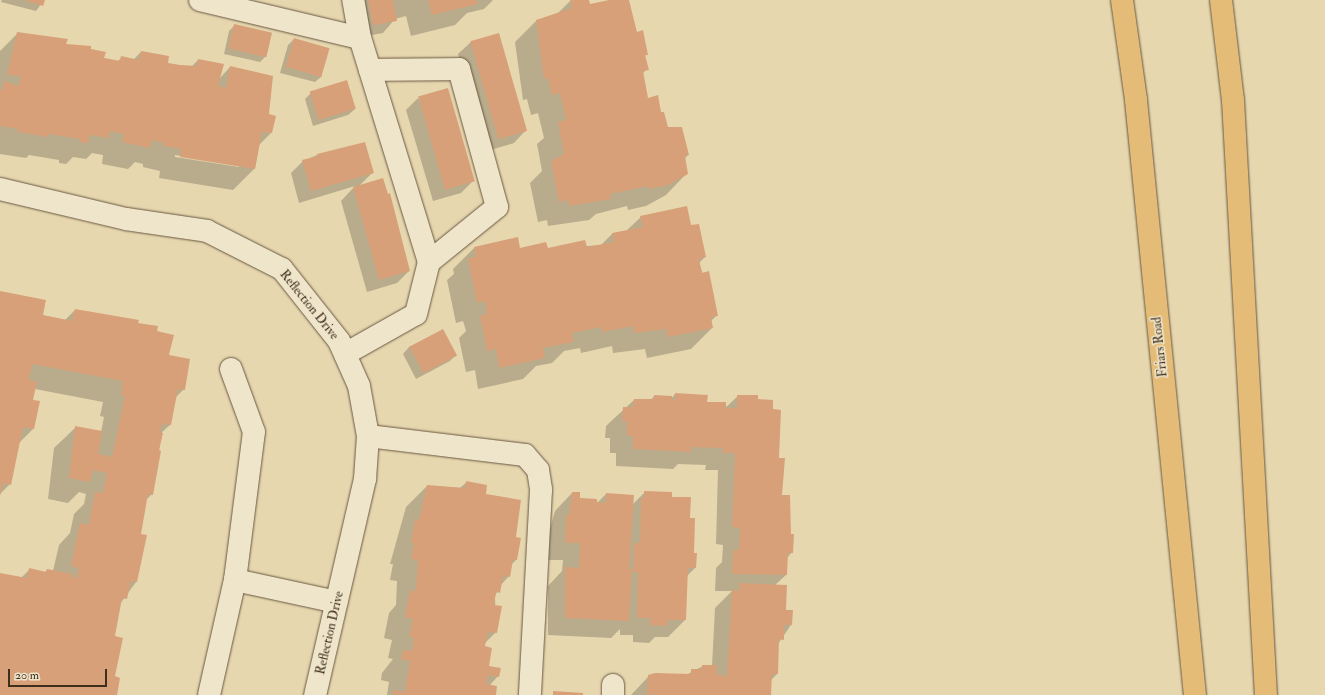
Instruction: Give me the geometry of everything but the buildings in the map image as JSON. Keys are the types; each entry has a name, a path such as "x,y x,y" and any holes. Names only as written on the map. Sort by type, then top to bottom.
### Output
{"main road":[{"name":"Friars Road","path":"1122,0 1136,100 1195,695"},
{"path":"1220,0 1234,100 1266,695"}],"street":[{"path":"200,0 360,38"},
{"path":"344,354 416,314 429,262 360,38 353,0"},
{"path":"370,70 459,69 497,207 429,262"},
{"name":"Reflection Drive","path":"0,189 126,219 207,231 282,269 339,341 359,386 368,436 366,479 315,695"},
{"path":"209,695 235,580 254,432 232,369"},
{"path":"368,436 525,455 538,470 541,490 530,695"},
{"path":"235,580 337,602"}]}
